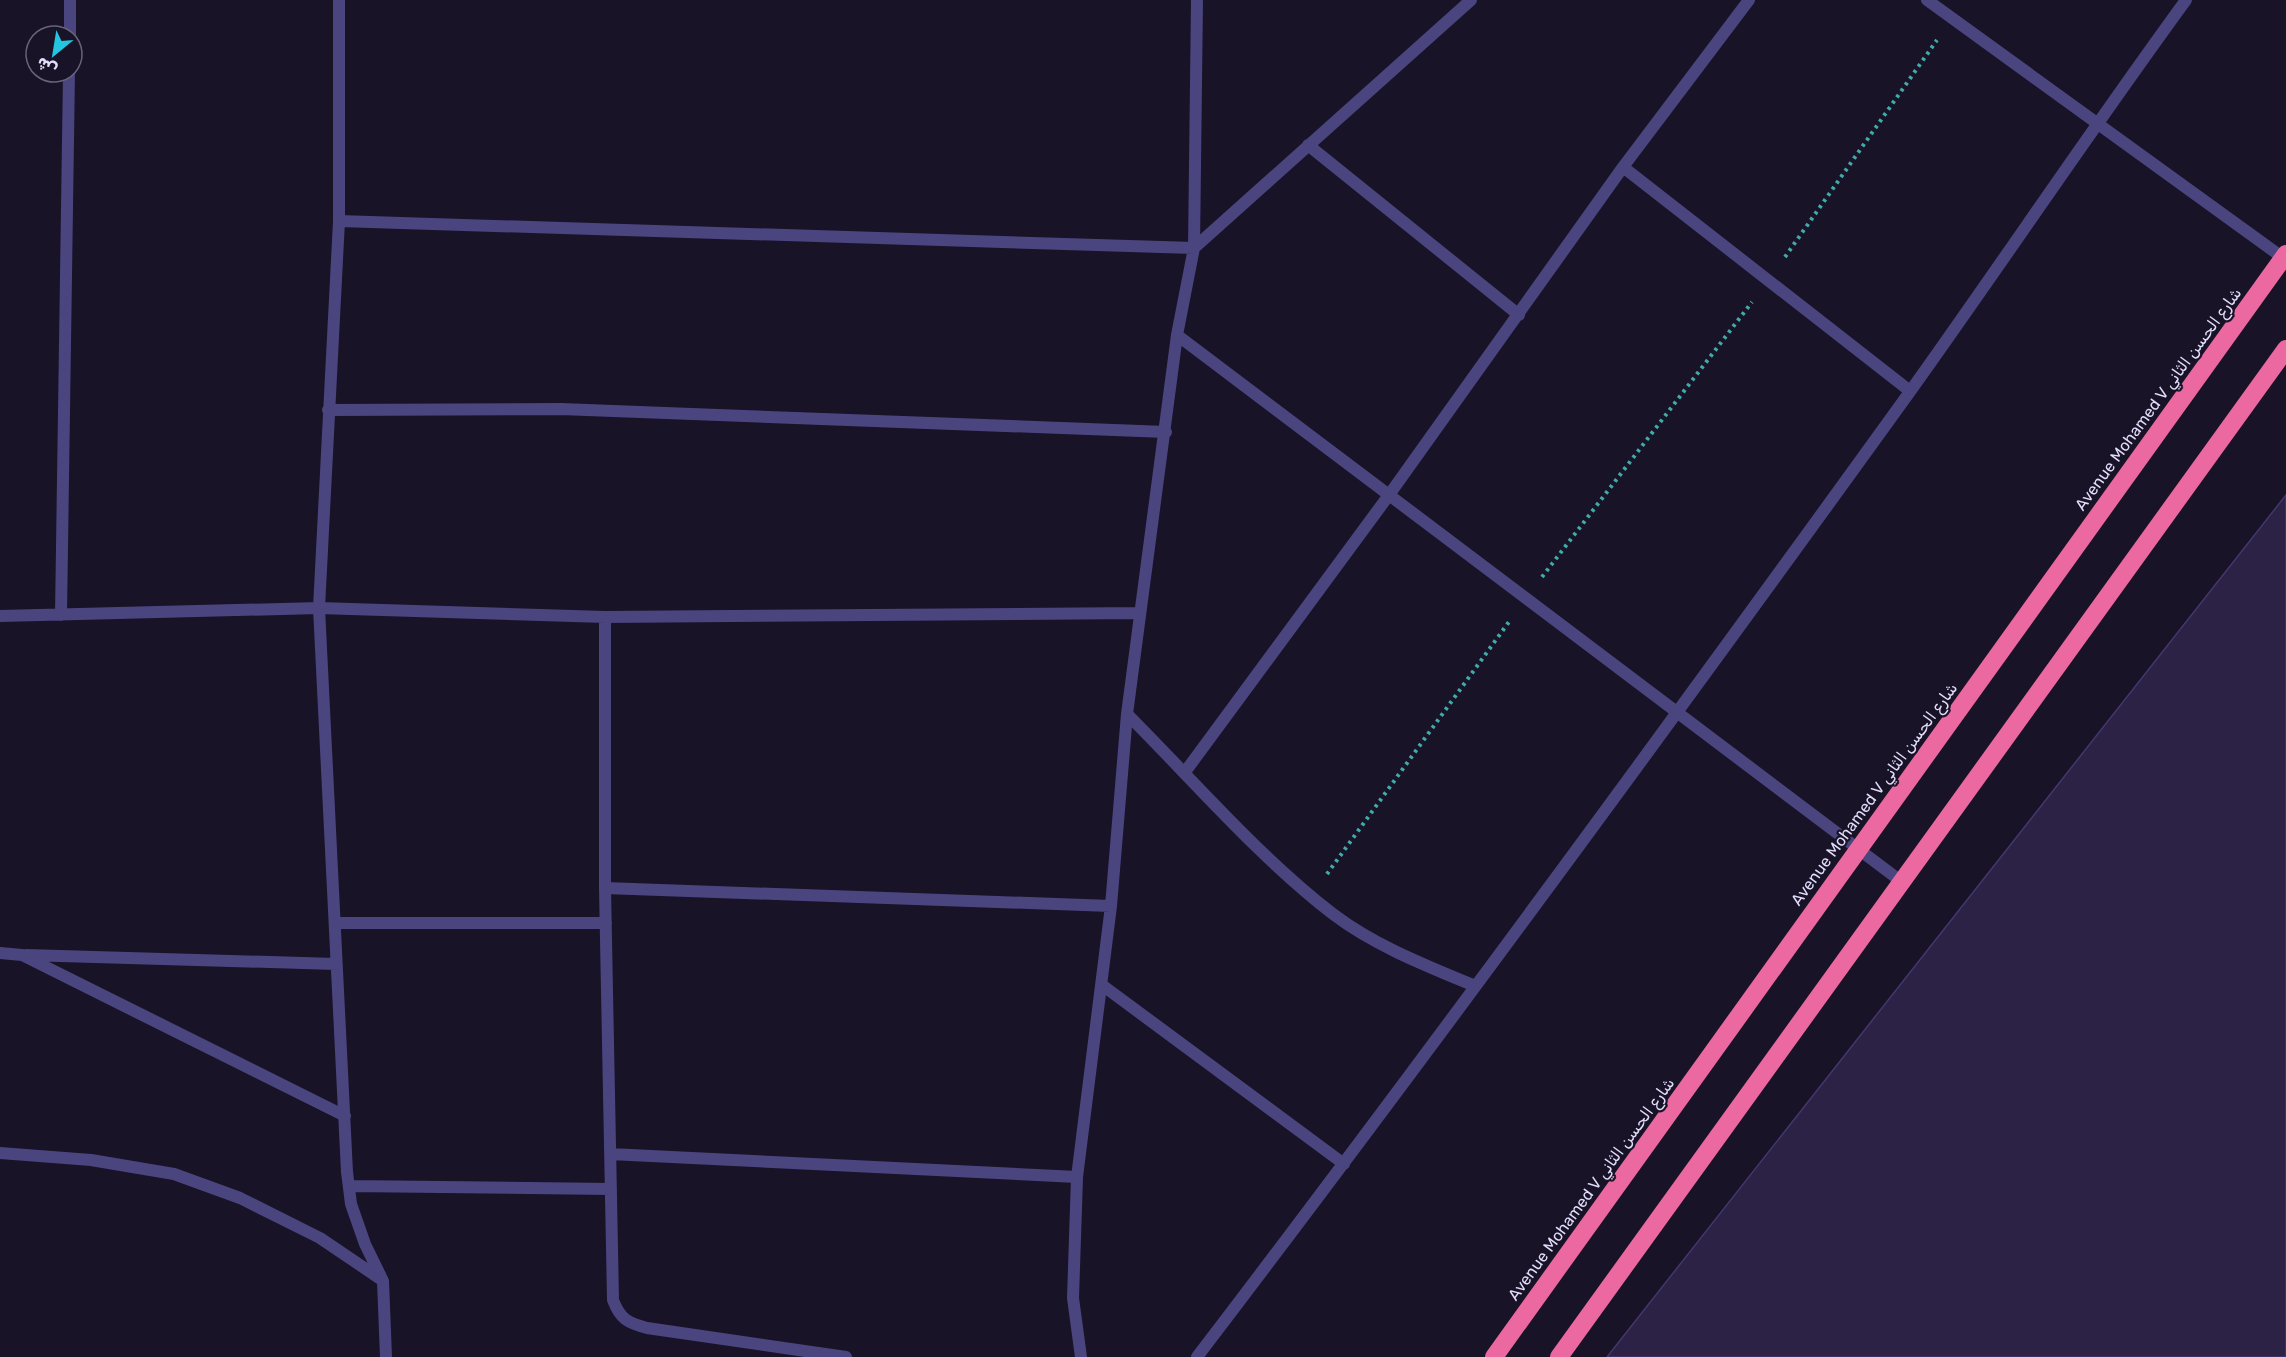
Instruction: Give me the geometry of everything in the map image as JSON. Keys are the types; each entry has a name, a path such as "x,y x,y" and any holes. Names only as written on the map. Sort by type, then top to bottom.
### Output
{"highway":[{"name":"Avenue Mohamed V شارع الحسن الثاني","path":"1494,1357 2285,257"},
{"path":"1559,1357 2286,349"}],"street":[{"path":"70,0 70,24"},
{"path":"339,0 339,221 319,608 349,1186 351,1204 365,1244 383,1281 386,1357"},
{"path":"1081,1357 1073,1298 1077,1177 1111,906 1127,714 1177,335 1194,248 1197,0"},
{"path":"339,221 1194,248 1471,0"},
{"path":"1185,772 1389,495 1623,167 1749,0"},
{"path":"1927,0 2285,257"},
{"path":"1197,1357 1344,1164 1910,391 2096,123 2186,0"},
{"path":"61,615 69,84"},
{"path":"1308,145 1519,315"},
{"path":"1623,167 1910,391"},
{"path":"1177,335 1902,882"},
{"path":"328,410 561,409 1166,432"},
{"path":"0,616 319,608 605,617 1140,613"},
{"path":"605,617 605,888 612,1300 617,1312 627,1323 846,1357"},
{"path":"1127,714 1273,862 1335,915 1407,957 1475,986"},
{"path":"605,888 1111,906"},
{"path":"335,923 606,923"},
{"path":"0,953 336,964"},
{"path":"22,955 345,1116"},
{"path":"1102,986 1344,1164"},
{"path":"0,1153 91,1160 174,1174 240,1198 320,1238 383,1281"},
{"path":"610,1154 1077,1177"},
{"path":"349,1186 611,1189"}],"path":[{"path":"1312,895 1526,598 1769,280 1953,18"}],"building":[{"path":"2286,495 2286,1357 1607,1357"}]}
